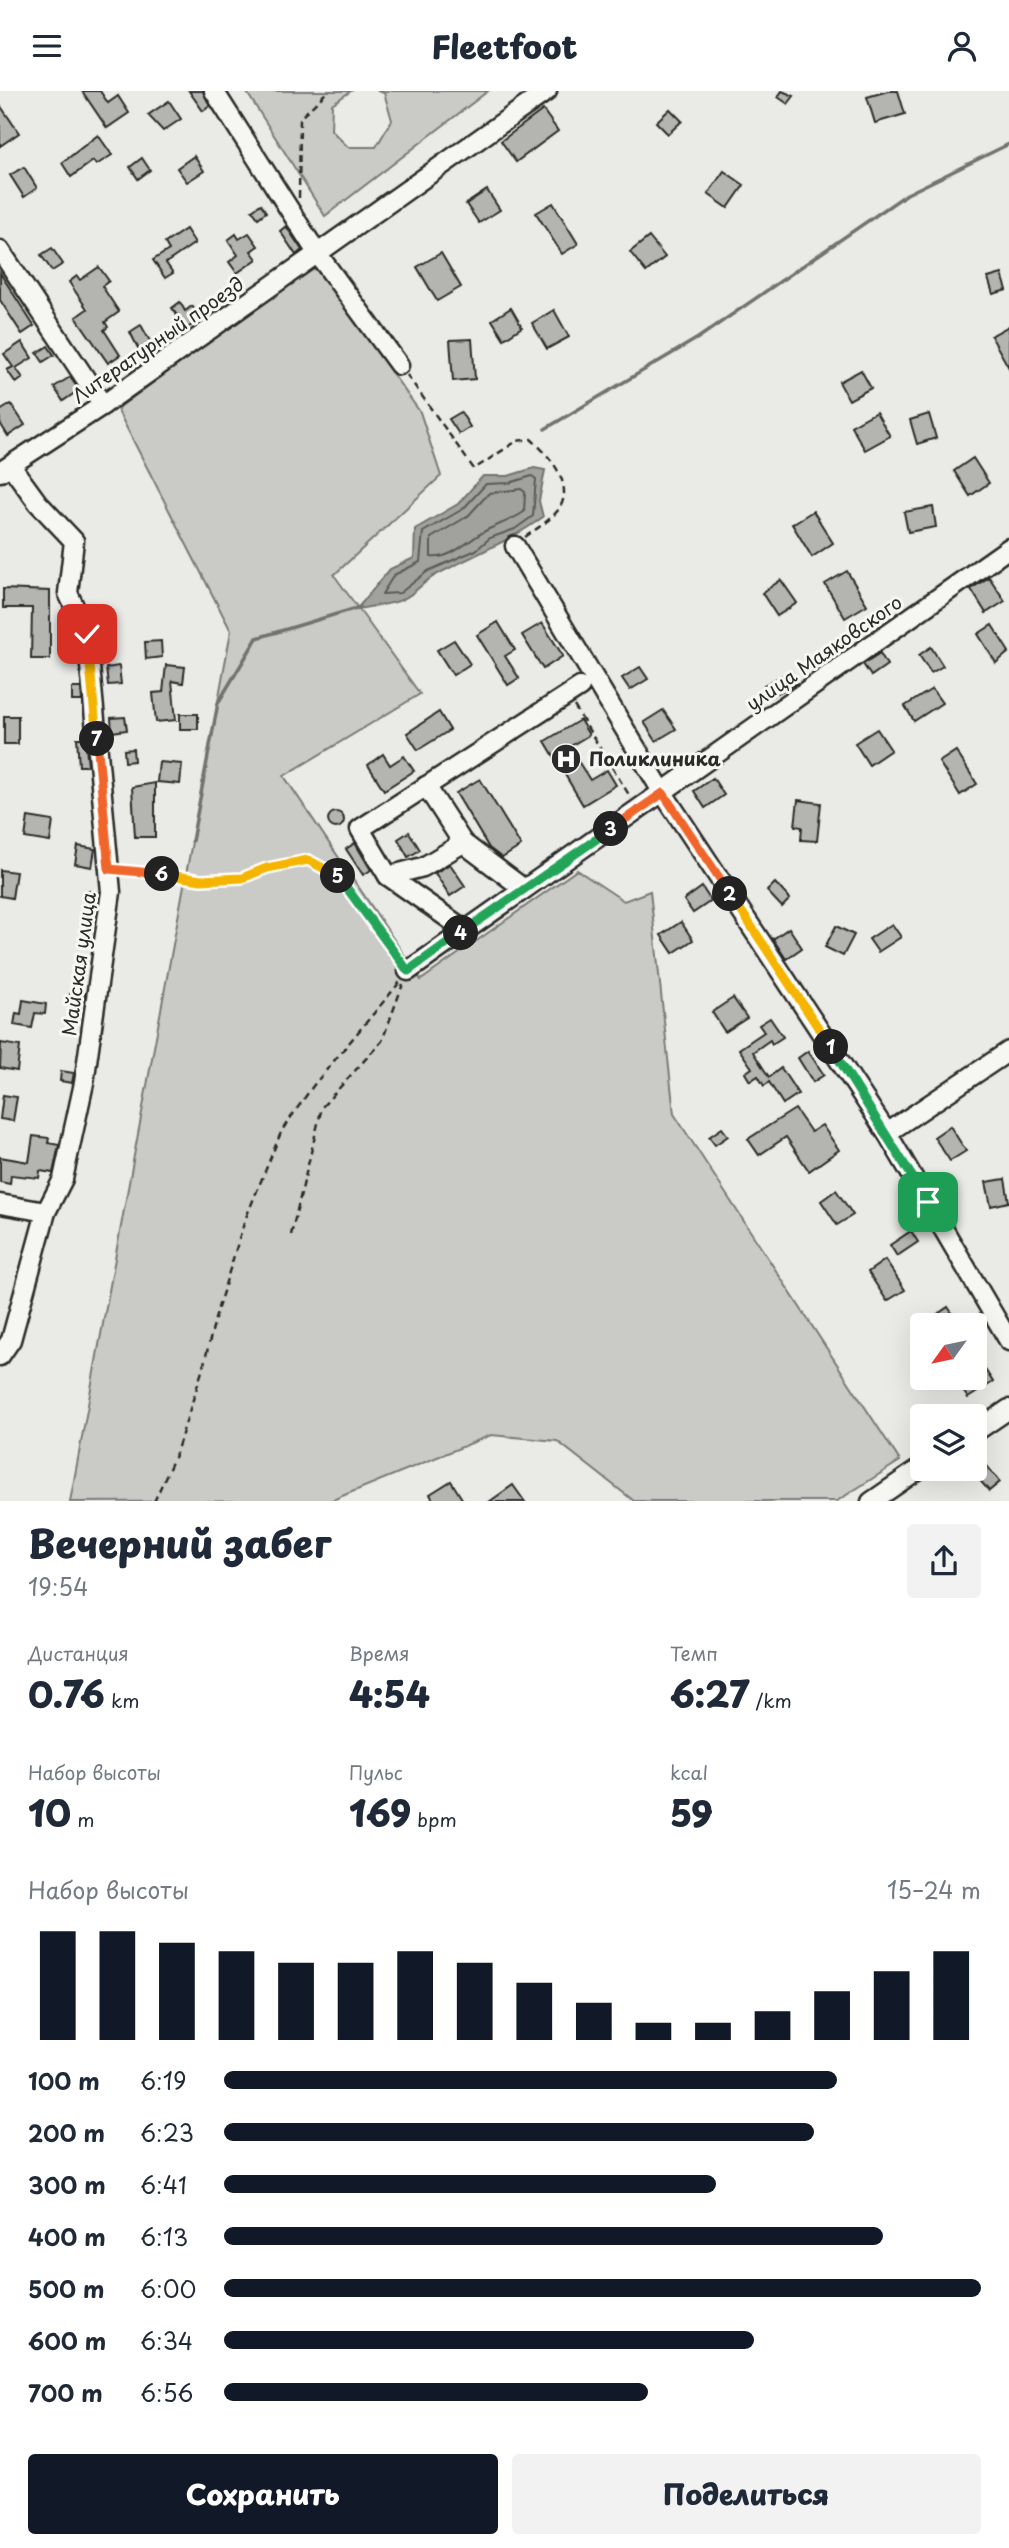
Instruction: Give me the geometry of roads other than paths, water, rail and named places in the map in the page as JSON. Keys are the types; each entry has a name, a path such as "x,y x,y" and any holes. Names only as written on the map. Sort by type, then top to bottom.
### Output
{"street":[{"path":"214,91 317,253 399,365"},
{"name":"Литературный проезд","path":"6,469 103,405 547,91"},
{"path":"0,250 103,405"},
{"name":"Майская улица","path":"0,1356 11,1340 46,1212 63,1179 83,1083 111,892 87,634 68,593 74,541 6,469"},
{"path":"515,546 663,793 887,1133 1009,1341"},
{"name":"улица Маяковского","path":"408,971 1009,548"},
{"path":"465,930 388,876 360,829 573,691"},
{"path":"426,786 463,843 524,889"},
{"path":"388,876 424,867 463,843"},
{"path":"887,1133 1009,1051"},
{"path":"0,1203 46,1212"},
{"path":"987,1424 1009,1409"},
{"path":"872,1501 910,1475"}],"water":[{"path":"534,468 545,470 539,501 543,517 434,576 403,599 356,610 390,569 414,558 415,529 458,504 483,476 508,476"}],"waterway":[{"path":"545,429 698,338 907,194 1009,144"},
{"path":"192,841 218,703 257,638 360,607"}],"place":[{"name":"Поликлиника","path":"566,759"}]}
